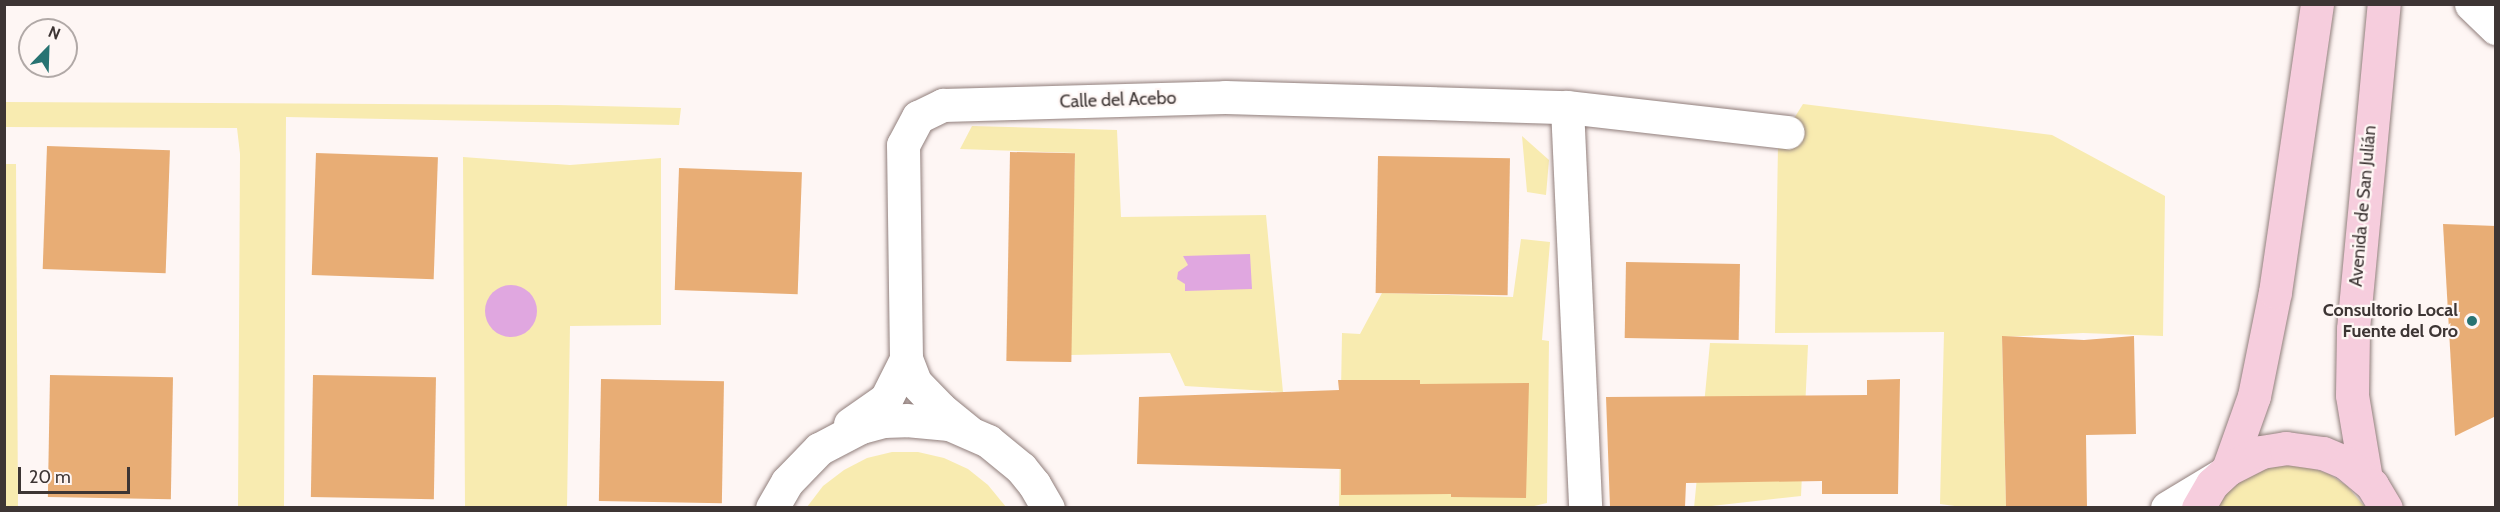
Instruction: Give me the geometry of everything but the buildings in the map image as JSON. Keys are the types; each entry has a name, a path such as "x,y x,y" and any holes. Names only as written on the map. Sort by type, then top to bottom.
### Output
{"main road":[{"path":"2198,507 2224,473 2254,396 2275,291 2317,4"},
{"name":"Avenida de San Julián","path":"2366,479 2352,395 2353,329 2384,4"},
{"path":"2224,473 2261,452 2299,448 2335,457 2366,479 2386,507"}],"street":[{"path":"2470,4 2496,28"},
{"name":"Calle del Acebo","path":"968,431 915,382 906,359 903,145 918,117 943,105 1225,97 1567,107 1788,132"},
{"path":"1567,107 1585,507"},
{"name":"Calle del Acebo","path":"839,437 851,422 885,399 906,359"},
{"path":"772,505 802,464 839,437 883,421 906,420 949,424 968,431 1005,453 1034,484 1048,506"},
{"path":"2167,507 2224,473"}],"shaded area":[{"path":"5,102 557,105 681,108 679,125 286,117 284,506 238,507 240,154 237,128 5,127"},
{"path":"1803,104 2052,135 2165,196 2163,336 2083,333 2002,337 2006,507 1962,507 1940,504 1944,332 1775,333 1778,144"},
{"path":"972,126 1117,130 1121,217 1266,215 1283,392 1185,386 1170,353 1070,355 1075,153 960,149"},
{"path":"1522,136 1549,160 1546,195 1527,192"},
{"path":"463,157 570,165 661,158 661,325 570,326 567,507 465,507"},
{"path":"5,164 16,164 18,508 4,507"},
{"path":"1521,239 1550,242 1542,340 1549,341 1547,503 1530,507 1339,508 1342,333 1360,334 1382,293 1513,297"},
{"path":"1250,254 1252,289 1185,291 1185,284 1177,279 1178,272 1188,265 1183,256"},
{"path":"506,285 516,285 530,292 537,311 530,330 516,337 506,337 496,333 489,326 485,316 485,306 489,296 496,289"},
{"path":"1710,343 1808,345 1801,496 1694,508"},
{"path":"892,452 918,452 944,458 968,469 988,485 1006,507 807,507 823,486 844,470 867,458"},
{"path":"2286,465 2308,467 2329,474 2347,486 2365,507 2217,508 2228,492 2245,478 2265,469"}],"place":[{"name":"Consultorio Local Fuente del Oro","path":"2472,321"}]}
